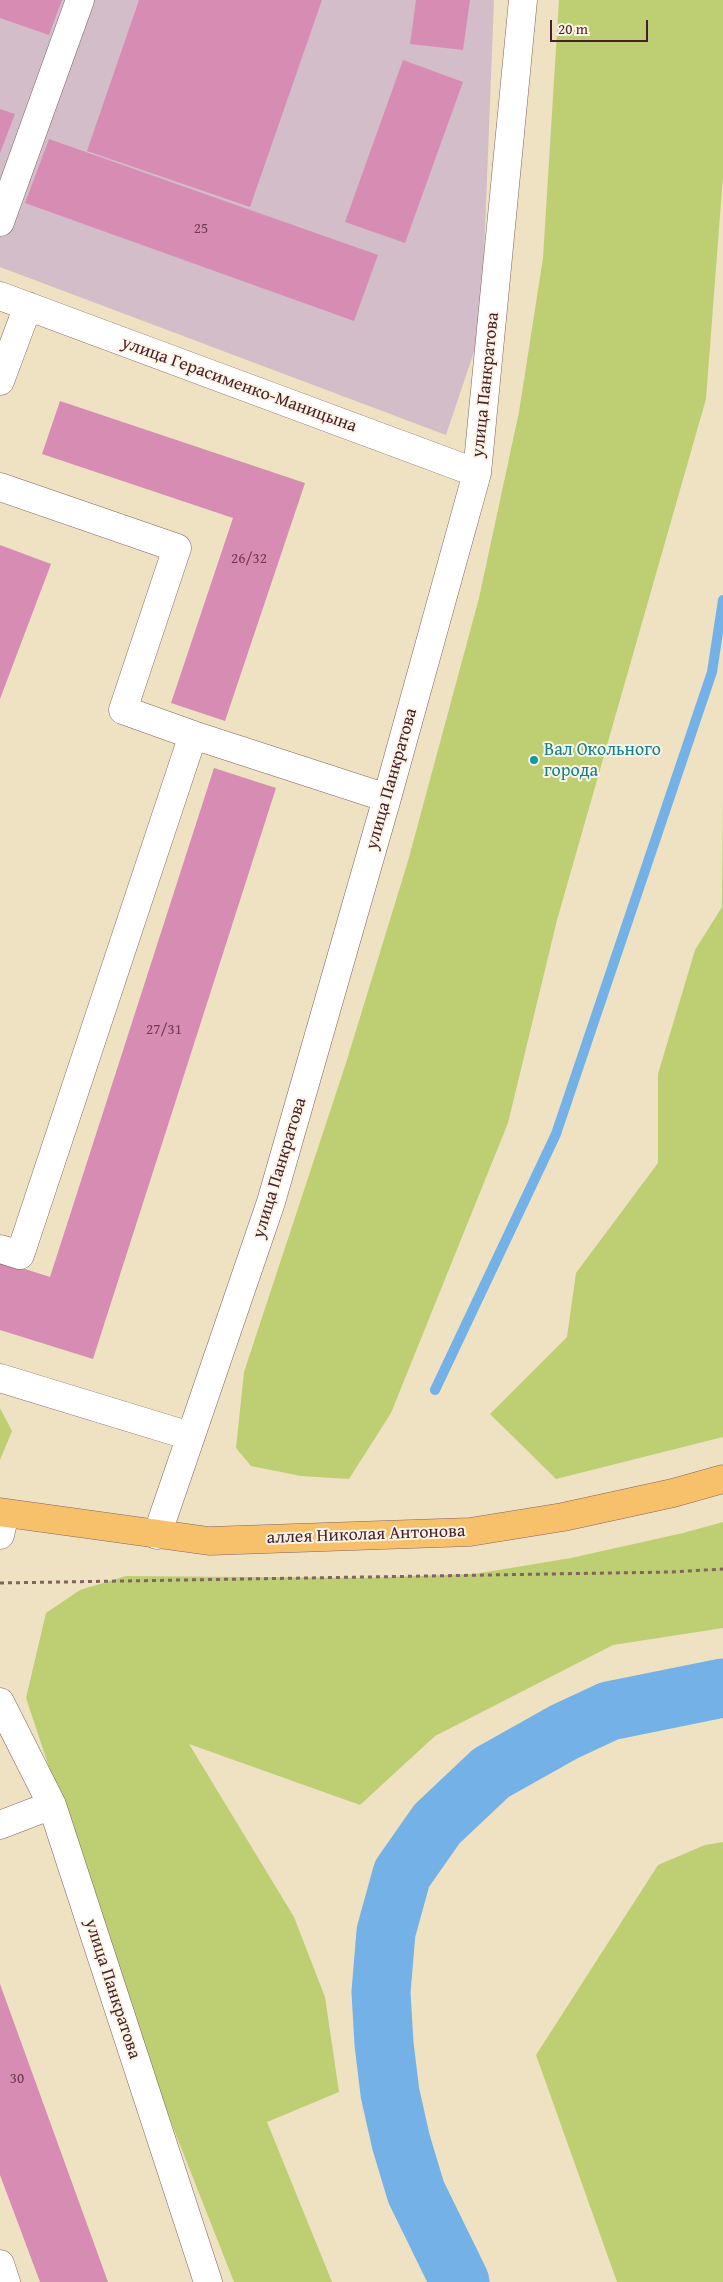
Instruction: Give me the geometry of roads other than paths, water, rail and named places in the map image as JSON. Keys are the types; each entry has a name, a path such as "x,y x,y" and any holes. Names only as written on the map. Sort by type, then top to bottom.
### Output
{"main road":[{"name":"аллея Николая Антонова","path":"2,1521 209,1540 470,1532 563,1517 673,1493 723,1479"}],"street":[{"path":"0,222 80,0"},
{"name":"улица Панкратова","path":"157,1535 271,1202 388,798 477,473 523,0"},
{"name":"улица Герасименко-Маницына","path":"0,296 477,473"},
{"path":"0,381 28,306"},
{"path":"0,486 177,548 123,710 193,735 388,798"},
{"path":"0,1249 20,1255 193,735"},
{"path":"0,1378 190,1436"},
{"name":"улица Панкратова","path":"0,1702 52,1805 208,2282"},
{"path":"0,1825 52,1805"},
{"path":"0,2264 6,2282"}],"waterway":[{"path":"435,1390 556,1134 712,672 723,600"},
{"path":"460,2282 416,2192 401,2142 390,2093 384,2044 381,1992 386,1932 402,1874 437,1824 491,1773 564,1732 609,1711 723,1688"}],"place":[{"name":"Вал Окольного города","path":"534,760"}]}
